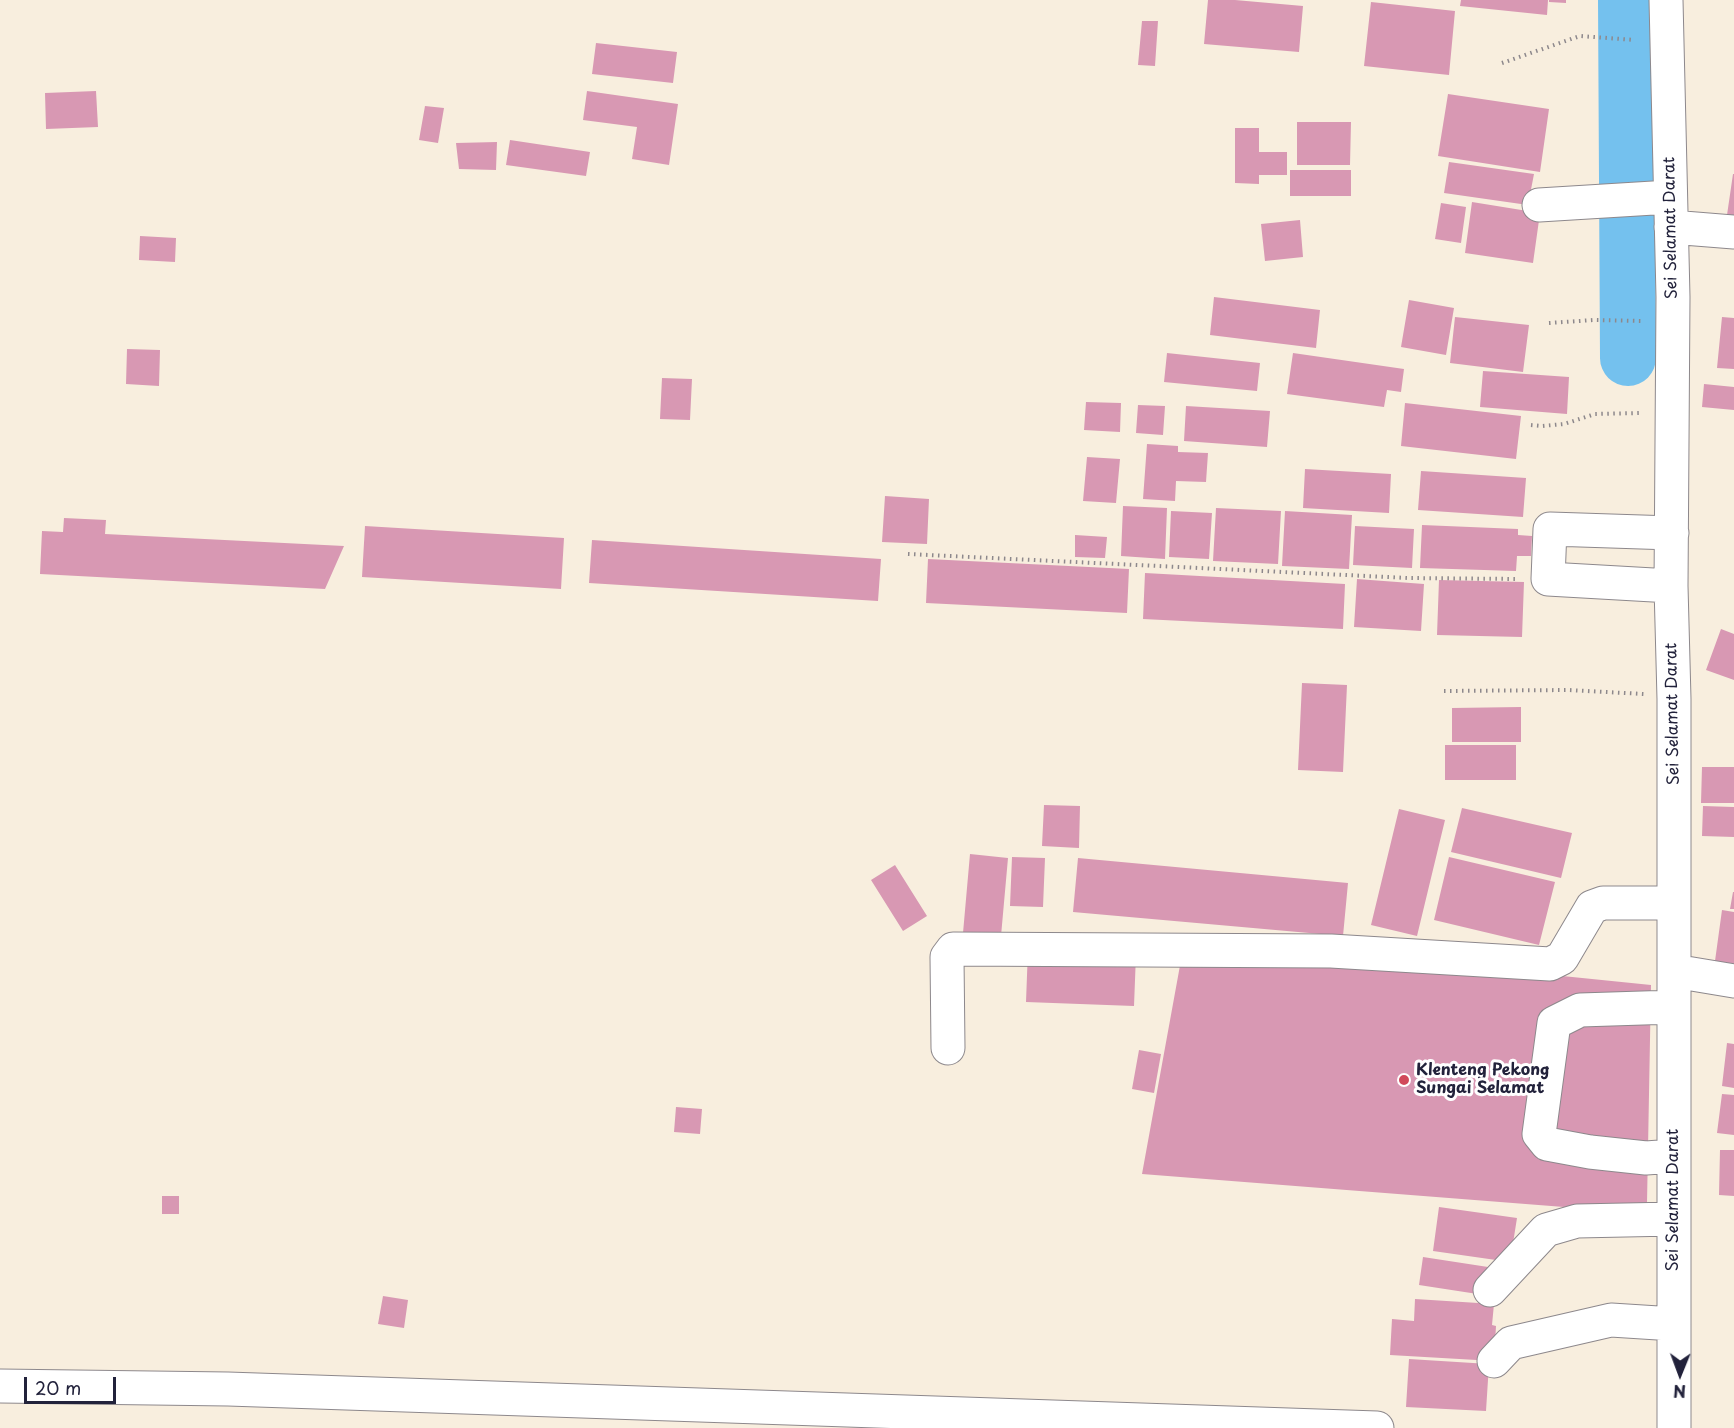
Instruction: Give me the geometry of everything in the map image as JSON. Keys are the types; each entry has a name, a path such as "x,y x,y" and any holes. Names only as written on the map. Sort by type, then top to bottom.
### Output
{"street":[{"name":"Sei Selamat Darat","path":"1666,0 1673,297 1658,585 1674,699 1664,904 1674,971 1661,1008 1660,1157 1674,1219 1674,1428"},
{"path":"1539,205 1671,212 1734,232"},
{"path":"1658,585 1564,581 1550,529 1662,533"},
{"path":"948,1048 947,957 953,949 1331,951 1550,964 1562,958 1592,907 1603,903 1664,904"},
{"path":"1674,971 1734,981"},
{"path":"1660,1157 1590,1152 1547,1144 1539,1134 1554,1023 1580,1010 1661,1008"},
{"path":"1490,1290 1546,1230 1578,1221 1674,1219"},
{"path":"1494,1361 1510,1343 1611,1320 1674,1324"},
{"path":"0,1386 240,1390 1377,1428"}],"path":[{"path":"1502,63 1580,36 1645,41"},
{"path":"1549,323 1594,320 1645,321"},
{"path":"1531,424 1542,426 1564,424 1595,414 1648,413"},
{"path":"908,554 1396,577 1564,581"},
{"path":"1444,691 1568,690 1654,695"}],"building":[{"path":"1208,0 1303,6 1299,52 1204,44"},
{"path":"1461,0 1548,0 1547,15 1460,6"},
{"path":"1549,0 1566,0 1566,3 1549,2"},
{"path":"1371,2 1455,11 1449,75 1364,66"},
{"path":"1142,21 1158,21 1155,66 1138,65"},
{"path":"596,43 677,52 673,83 592,74"},
{"path":"96,91 98,127 46,129 45,93"},
{"path":"587,91 678,104 669,165 632,159 637,127 583,120"},
{"path":"1448,94 1549,109 1540,172 1438,156"},
{"path":"425,106 444,108 438,143 419,140"},
{"path":"1297,122 1351,122 1350,165 1297,165"},
{"path":"1235,128 1259,128 1259,152 1287,152 1287,175 1259,175 1259,184 1235,183"},
{"path":"510,140 590,152 586,176 506,165"},
{"path":"497,142 496,170 459,169 456,143"},
{"path":"1449,162 1534,174 1528,205 1444,193"},
{"path":"1290,170 1351,170 1351,196 1290,196"},
{"path":"1733,174 1734,215 1727,215"},
{"path":"1472,202 1540,213 1533,263 1465,253"},
{"path":"1441,203 1466,207 1461,243 1435,239"},
{"path":"1300,220 1303,257 1265,261 1261,224"},
{"path":"140,236 176,238 175,262 139,260"},
{"path":"1214,297 1320,310 1316,348 1210,335"},
{"path":"1409,300 1454,308 1446,355 1401,347"},
{"path":"1455,317 1529,325 1523,372 1450,363"},
{"path":"1722,317 1734,318 1734,369 1717,368"},
{"path":"127,349 160,350 159,386 126,384"},
{"path":"1167,353 1260,363 1257,391 1164,382"},
{"path":"1293,353 1404,369 1401,392 1387,390 1384,407 1287,394"},
{"path":"1483,371 1569,377 1567,414 1480,407"},
{"path":"662,378 692,379 690,420 660,419"},
{"path":"1704,384 1734,387 1734,410 1702,407"},
{"path":"1086,402 1121,403 1120,432 1084,430"},
{"path":"1405,403 1521,416 1516,459 1401,446"},
{"path":"1138,405 1165,406 1163,435 1136,433"},
{"path":"1186,406 1270,411 1267,447 1184,441"},
{"path":"1147,444 1178,446 1178,452 1208,453 1206,482 1176,481 1175,501 1143,499"},
{"path":"1087,457 1120,459 1116,503 1083,501"},
{"path":"1305,469 1391,474 1389,513 1303,508"},
{"path":"1421,471 1526,478 1523,517 1418,510"},
{"path":"885,496 929,499 927,544 882,542"},
{"path":"1123,506 1167,508 1165,559 1121,556"},
{"path":"1216,508 1281,511 1278,564 1213,561"},
{"path":"1171,511 1212,513 1209,559 1169,557"},
{"path":"1285,511 1352,515 1349,569 1282,566"},
{"path":"64,518 106,520 105,534 344,546 325,589 40,574 42,531 63,532"},
{"path":"1422,525 1518,529 1518,535 1532,536 1531,556 1517,556 1516,571 1420,568"},
{"path":"365,526 564,538 561,589 362,577"},
{"path":"1355,526 1414,529 1412,568 1353,565"},
{"path":"1075,535 1107,537 1105,558 1075,557"},
{"path":"592,540 881,559 878,601 589,583"},
{"path":"928,559 1129,569 1127,613 926,603"},
{"path":"1145,573 1345,584 1343,629 1143,619"},
{"path":"1357,579 1424,584 1421,631 1354,627"},
{"path":"1439,580 1524,582 1522,637 1437,635"},
{"path":"1721,629 1734,634 1734,680 1706,670"},
{"path":"1302,683 1347,685 1343,772 1298,770"},
{"path":"1521,707 1521,742 1452,742 1452,708"},
{"path":"1445,745 1516,745 1516,780 1445,780"},
{"path":"1702,767 1734,767 1734,803 1701,803"},
{"path":"1044,805 1080,806 1079,848 1042,846"},
{"path":"1703,806 1734,807 1734,837 1702,836"},
{"path":"1462,808 1572,833 1561,878 1451,852"},
{"path":"1399,809 1445,820 1417,936 1371,925"},
{"path":"970,854 1008,858 1001,936 963,933"},
{"path":"1012,857 1045,858 1043,907 1010,906"},
{"path":"1449,857 1555,882 1539,945 1434,920"},
{"path":"1078,858 1348,883 1343,936 1073,912"},
{"path":"895,865 927,916 903,931 871,880"},
{"path":"1733,892 1734,909 1730,909"},
{"path":"1722,910 1734,912 1734,964 1715,961"},
{"path":"1028,949 1136,954 1134,1006 1026,1002"},
{"name":"Klenteng Pekong Sungai Selamat","path":"1181,960 1464,966 1651,985 1647,1203 1564,1207 1142,1174"},
{"path":"1727,1043 1734,1044 1734,1088 1722,1086"},
{"path":"1139,1050 1161,1054 1154,1093 1132,1089"},
{"path":"1722,1094 1734,1095 1734,1135 1717,1133"},
{"path":"676,1107 702,1109 700,1134 674,1132"},
{"path":"1720,1150 1734,1150 1734,1196 1719,1195"},
{"path":"162,1196 179,1196 179,1214 162,1214"},
{"path":"1439,1207 1517,1218 1510,1262 1433,1251"},
{"path":"1423,1257 1488,1267 1484,1295 1419,1285"},
{"path":"383,1296 408,1300 404,1328 378,1324"},
{"path":"1415,1299 1494,1304 1492,1325 1496,1326 1494,1361 1390,1355 1392,1319 1414,1321"},
{"path":"1409,1359 1489,1364 1486,1411 1406,1407"}],"waterway":[{"path":"1626,0 1628,358"}],"place":[{"name":"Klenteng Pekong Sungai Selamat","path":"1404,1080"}]}
